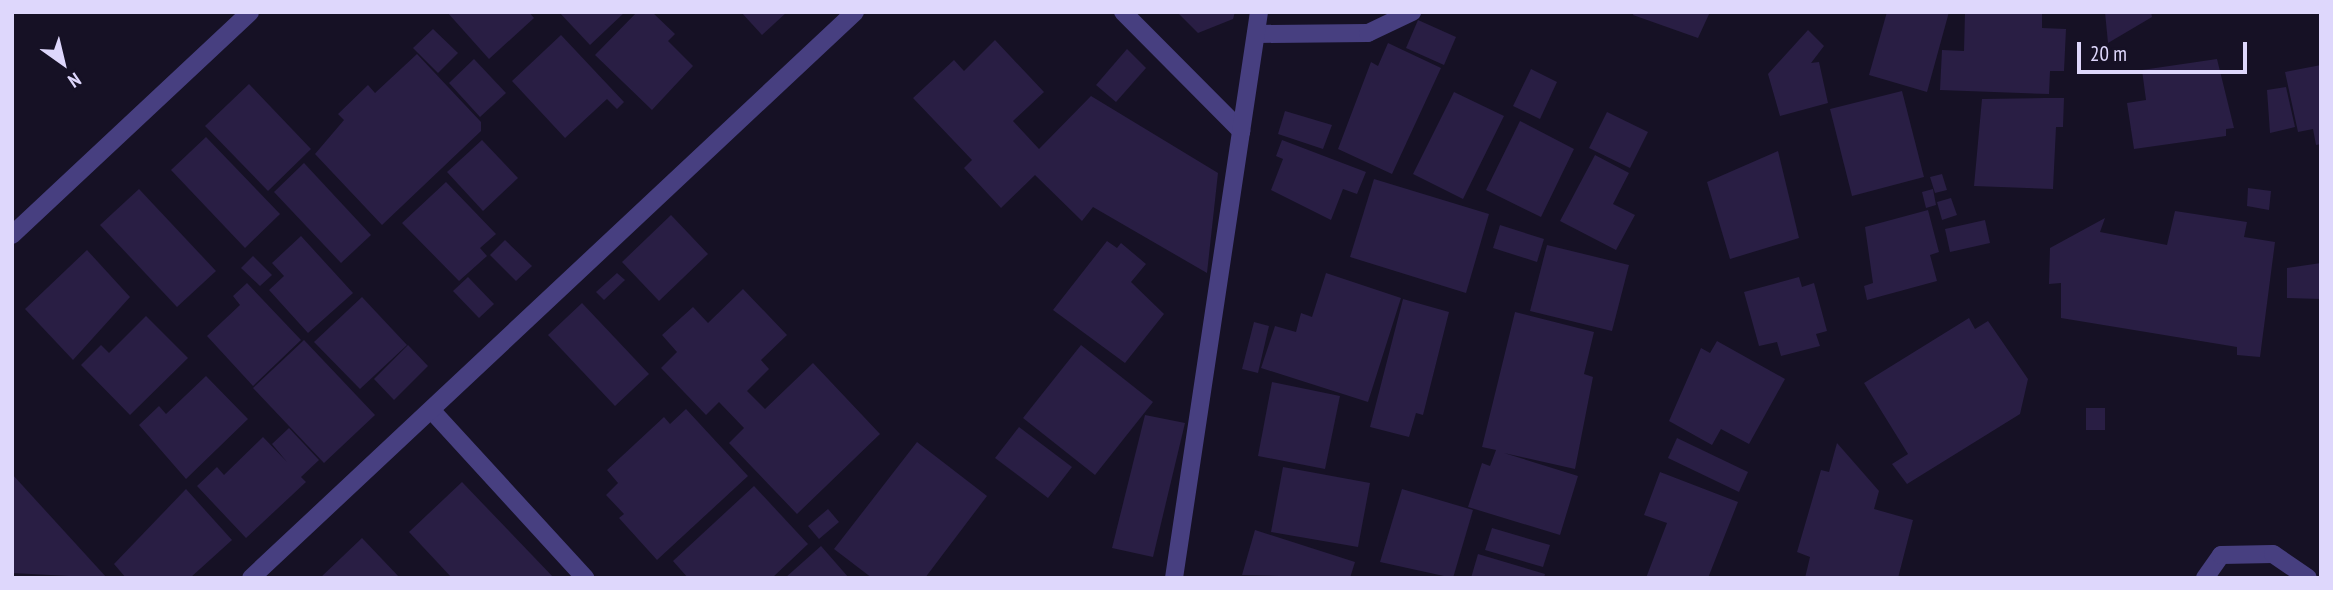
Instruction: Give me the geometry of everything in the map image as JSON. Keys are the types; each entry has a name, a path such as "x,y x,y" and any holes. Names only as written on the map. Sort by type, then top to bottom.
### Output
{"street":[{"path":"12,235 250,12"},
{"path":"251,578 434,413 855,12"},
{"path":"1123,12 1241,131"},
{"path":"1174,578 1259,12"},
{"path":"1256,34 1368,33 1412,12"},
{"path":"434,413 585,578"},
{"path":"2205,578 2221,555 2273,554 2308,578"}],"building":[{"path":"447,12 529,12 534,18 489,59"},
{"path":"559,12 625,12 590,45"},
{"path":"637,12 652,12 675,34 668,41 693,66 652,110 595,55"},
{"path":"741,12 787,12 762,35"},
{"path":"1177,12 1235,12 1233,19 1198,33"},
{"path":"1634,12 1710,12 1698,38 1633,15"},
{"path":"1887,12 1949,12 1927,92 1869,75"},
{"path":"1965,12 2042,12 2042,28 2066,29 2064,71 2050,71 2049,94 1940,90 1942,50 1964,51"},
{"path":"2105,12 2151,12 2152,17 2108,43"},
{"path":"1418,20 1456,37 1444,65 1406,48"},
{"path":"433,29 458,53 438,73 413,48"},
{"path":"1808,30 1824,46 1811,63 1819,62 1828,103 1780,116 1768,74"},
{"path":"561,35 624,102 617,109 607,99 565,138 512,81"},
{"path":"995,40 1044,92 1013,121 1039,149 1091,96 1218,173 1207,273 1093,207 1082,221 1035,175 1001,208 964,168 972,160 913,98 954,60 964,71"},
{"path":"1388,43 1441,68 1392,174 1338,149 1371,62 1378,66"},
{"path":"1127,49 1146,68 1116,102 1096,85"},
{"path":"417,54 481,122 481,131 382,225 315,154 344,120 338,114 368,85 375,93"},
{"path":"474,59 506,93 480,117 449,83"},
{"path":"2217,59 2234,128 2226,129 2226,136 2134,149 2127,103 2146,100 2142,70"},
{"path":"2321,65 2321,144 2316,145 2313,129 2298,132 2285,72"},
{"path":"1531,69 1557,82 1540,119 1513,106"},
{"path":"249,84 311,149 268,191 205,126"},
{"path":"2286,87 2295,127 2270,133 2267,90"},
{"path":"1902,91 1924,177 1852,196 1830,109"},
{"path":"1454,92 1504,116 1463,199 1413,174"},
{"path":"2064,98 2063,127 2056,127 2053,189 1974,186 1982,99"},
{"path":"1285,111 1332,125 1323,149 1278,134"},
{"path":"1607,112 1648,132 1630,168 1589,148"},
{"path":"1520,121 1574,149 1541,217 1486,190"},
{"path":"206,137 280,214 245,248 171,170"},
{"path":"482,140 518,178 483,211 447,172"},
{"path":"1282,140 1366,172 1357,194 1343,189 1331,220 1271,190 1283,159 1276,156"},
{"path":"1778,151 1799,238 1730,259 1707,182"},
{"path":"1595,155 1629,173 1613,204 1635,215 1616,250 1560,221"},
{"path":"304,163 371,235 341,263 274,192"},
{"path":"1942,174 1947,190 1935,193 1930,177"},
{"path":"1374,179 1489,214 1466,293 1350,257"},
{"path":"446,182 496,234 480,248 487,256 459,281 402,223"},
{"path":"2248,188 2271,191 2269,210 2247,206"},
{"path":"139,189 216,271 177,307 100,225"},
{"path":"1933,189 1936,205 1926,208 1922,192"},
{"path":"1951,198 1957,215 1942,220 1937,202"},
{"path":"1928,210 1939,252 1930,255 1937,281 1867,300 1864,286 1873,283 1865,227"},
{"path":"2175,211 2247,222 2244,237 2275,242 2260,357 2237,355 2237,347 2061,318 2061,283 2049,284 2050,248 2105,218 2100,232 2167,245"},
{"path":"671,215 708,254 659,301 622,262"},
{"path":"1985,220 1990,243 1950,252 1945,229"},
{"path":"1500,225 1544,239 1537,262 1493,248"},
{"path":"301,236 353,293 308,333 269,290 284,276 272,263"},
{"path":"505,240 532,266 516,281 490,255"},
{"path":"1107,241 1117,248 1121,243 1146,264 1131,282 1164,314 1125,363 1053,310"},
{"path":"1547,245 1629,265 1612,331 1530,311"},
{"path":"87,250 130,297 73,360 25,309"},
{"path":"253,256 272,275 260,286 241,268"},
{"path":"2321,263 2321,299 2287,298 2287,268"},
{"path":"617,273 625,280 604,300 596,292"},
{"path":"1326,273 1401,298 1368,402 1261,368 1275,326 1296,332 1301,313 1312,317"},
{"path":"468,277 494,304 479,318 453,291"},
{"path":"1799,277 1802,287 1814,283 1827,331 1816,334 1820,346 1781,356 1777,342 1759,346 1744,292"},
{"path":"247,283 301,340 253,386 207,336 240,305 233,296"},
{"path":"743,289 787,335 761,360 769,369 747,391 765,409 813,363 880,434 797,514 729,443 744,428 719,402 706,415 661,368 677,352 662,335 693,307 708,323"},
{"path":"362,297 407,345 360,389 314,342"},
{"path":"1403,299 1449,312 1423,415 1416,413 1409,437 1370,427"},
{"path":"582,303 649,374 615,406 548,335"},
{"path":"1515,312 1594,332 1584,374 1593,377 1575,469 1504,453 1578,476 1560,535 1468,507 1482,463 1490,466 1496,450 1482,447"},
{"path":"146,316 188,358 130,415 81,365 101,345 109,353"},
{"path":"1969,318 1975,329 1988,321 2028,379 2020,414 1907,484 1892,464 1908,454 1864,383"},
{"path":"1254,322 1269,326 1258,373 1242,369"},
{"path":"304,340 375,415 324,463 253,388"},
{"path":"1717,341 1785,379 1749,444 1721,429 1712,445 1669,421 1701,348 1710,353"},
{"path":"408,345 428,366 394,400 374,379"},
{"path":"1081,345 1153,402 1095,475 1023,418"},
{"path":"206,376 248,419 186,479 139,425 159,406 166,414"},
{"path":"1272,382 1340,396 1325,469 1258,456"},
{"path":"2086,408 2105,408 2105,430 2086,430"},
{"path":"686,409 748,476 657,560 619,518 624,514 606,495 618,483 607,470 664,417 670,424"},
{"path":"1145,415 1185,423 1153,557 1112,548"},
{"path":"1019,427 1072,467 1048,498 995,458"},
{"path":"289,428 319,460 301,477 306,482 246,538 197,486 217,467 224,475 263,437 287,462 272,444"},
{"path":"1677,438 1748,472 1739,492 1668,458"},
{"path":"917,442 987,496 925,578 872,578 834,549"},
{"path":"1837,443 1879,491 1874,509 1913,520 1898,578 1805,578 1810,557 1797,552 1821,470 1829,472"},
{"path":"1283,467 1370,483 1358,547 1271,532"},
{"path":"1660,472 1738,502 1708,578 1646,578 1667,523 1644,515"},
{"path":"12,474 107,578 12,573"},
{"path":"462,482 554,578 452,578 409,532"},
{"path":"754,486 808,544 772,578 688,578 673,561"},
{"path":"186,489 232,540 190,578 126,578 114,564"},
{"path":"1402,489 1473,510 1453,578 1380,562"},
{"path":"828,509 839,522 819,539 808,526"},
{"path":"1492,528 1550,545 1543,567 1485,550"},
{"path":"1255,530 1355,562 1350,578 1242,575"},
{"path":"362,538 400,578 320,578"},
{"path":"821,546 849,578 785,578"},
{"path":"1478,554 1545,574 1544,578 1471,578"}]}
